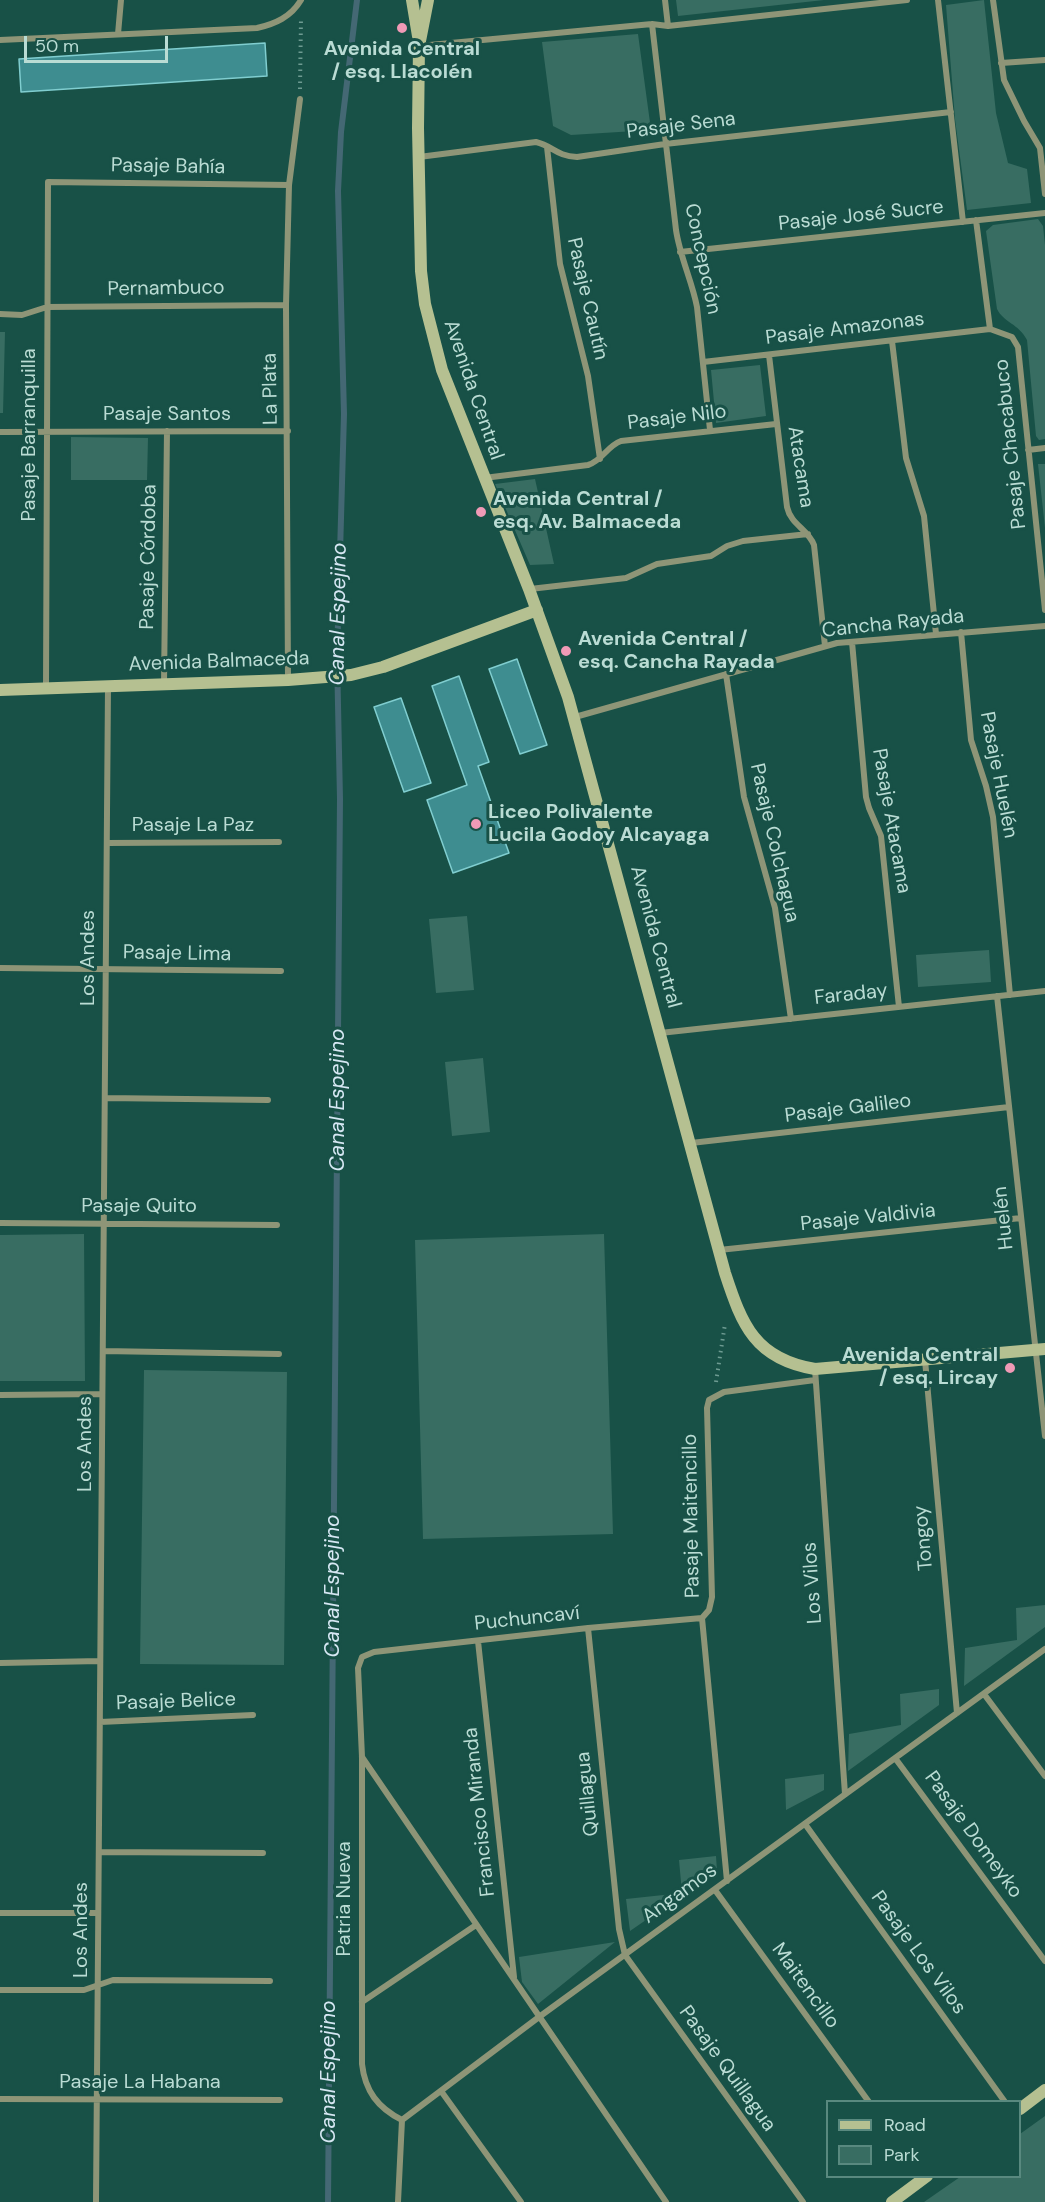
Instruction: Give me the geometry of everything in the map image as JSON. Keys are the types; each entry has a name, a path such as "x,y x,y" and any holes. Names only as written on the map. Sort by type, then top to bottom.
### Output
{"street":[{"path":"118,34 121,0"},
{"name":"Avenida Central","path":"412,0 419,46 418,157 421,271 425,304 442,370 529,589 575,717 735,1304 758,1342 778,1358 802,1367 815,1375 925,1360 1040,1350"},
{"name":"Avenida Central","path":"419,46 428,0"},
{"path":"665,0 668,26"},
{"path":"419,46 652,24 668,26 907,0"},
{"path":"938,0 963,222"},
{"path":"993,0 1004,80 1040,148 1045,194"},
{"path":"0,40 257,28 281,20 300,1"},
{"name":"Concepción","path":"652,24 680,252 694,291 710,430"},
{"path":"1001,63 1045,60"},
{"name":"La Plata","path":"288,680 286,305 289,185 300,99"},
{"name":"Pasaje Sena","path":"418,157 537,142 564,156 577,157 665,144 951,112"},
{"name":"Pasaje Cautín","path":"547,147 560,264 588,376 600,459"},
{"name":"Pasaje Bahía","path":"48,182 289,185"},
{"name":"Pasaje Barranquilla","path":"46,688 48,182"},
{"name":"Pasaje José Sucre","path":"680,252 1045,213"},
{"path":"976,220 990,329"},
{"name":"Pernambuco","path":"0,314 22,315 47,307 286,305"},
{"name":"Pasaje Amazonas","path":"703,362 990,329"},
{"name":"Pasaje Chacabuco","path":"990,329 1007,334 1016,341 1045,610"},
{"path":"892,341 906,458 924,516 936,634"},
{"name":"Atacama","path":"769,355 788,514 792,521 808,534 816,553 825,646"},
{"name":"Pasaje Nilo","path":"484,478 588,465 595,463 614,444 621,441 776,424"},
{"name":"Pasaje Córdoba","path":"164,684 167,431"},
{"name":"Pasaje Santos","path":"0,432 288,431"},
{"path":"1028,450 1045,448"},
{"path":"529,589 626,578 657,564 711,556 727,546 742,541 808,534"},
{"name":"Avenida Balmaceda","path":"0,690 288,680 351,675 383,667 537,610"},
{"name":"Cancha Rayada","path":"575,717 825,646 936,634 1045,626"},
{"name":"Pasaje Huelén","path":"961,632 971,740 993,817 1010,995"},
{"name":"Pasaje Atacama","path":"852,642 866,796 868,808 881,836 899,1007"},
{"name":"Pasaje Colchagua","path":"726,674 744,796 775,908 790,1019"},
{"name":"Los Andes","path":"96,2202 108,686"},
{"name":"Pasaje La Paz","path":"107,843 279,842"},
{"name":"Pasaje Lima","path":"0,968 281,971"},
{"name":"Faraday","path":"660,1033 1045,991"},
{"name":"Huelén","path":"998,996 1021,1218 1040,1350 1045,1436"},
{"path":"105,1098 268,1100"},
{"name":"Pasaje Galileo","path":"691,1143 1009,1107"},
{"name":"Pasaje Valdivia","path":"719,1250 1021,1218"},
{"name":"Pasaje Quito","path":"0,1223 277,1225"},
{"path":"103,1351 279,1353"},
{"name":"Tongoy","path":"925,1360 957,1713"},
{"path":"714,1396 724,1392 815,1375"},
{"name":"Los Vilos","path":"815,1375 845,1794"},
{"path":"0,1395 102,1394"},
{"name":"Pasaje Maitencillo","path":"714,1396 709,1400 707,1408 712,1597 710,1610 702,1618 727,1881"},
{"name":"Puchuncaví","path":"360,1661 362,1657 374,1652 588,1628 702,1618"},
{"name":"Quillagua","path":"588,1628 619,1929 625,1955"},
{"name":"Francisco Miranda","path":"478,1641 514,1980"},
{"name":"Angamos","path":"402,2120 539,2017 1045,1649"},
{"path":"0,1663 100,1661"},
{"name":"Patria Nueva","path":"360,1661 362,2064 366,2085 375,2101 402,2120"},
{"path":"984,1694 1045,1776"},
{"name":"Pasaje Belice","path":"100,1722 254,1715"},
{"name":"Francisco Miranda","path":"362,1757 666,2202"},
{"name":"Pasaje Domeyko","path":"895,1758 1045,1961"},
{"name":"Pasaje Los Vilos","path":"805,1824 1004,2100"},
{"path":"99,1852 263,1853"},
{"name":"Maitencillo","path":"715,1890 868,2100"},
{"path":"0,1912 98,1913"},
{"path":"362,2002 477,1925"},
{"name":"Pasaje Quillagua","path":"625,1955 803,2202"},
{"path":"0,1990 84,1990 113,1980 270,1981"},
{"path":"441,2091 521,2202"},
{"path":"1021,2108 1045,2091"},
{"name":"Pasaje La Habana","path":"0,2099 280,2100"},
{"path":"398,2202 402,2120"},
{"path":"892,2202 924,2178"}],"path":[{"path":"300,1 302,23 300,99"},
{"path":"714,1396 725,1324"}],"green space":[{"path":"676,0 824,0 678,16"},
{"path":"984,0 996,113 1008,163 1027,169 1031,203 967,210 955,119 946,5"},
{"path":"638,34 651,130 571,135 553,126 542,42"},
{"path":"1038,219 1043,226 1045,245 1045,439 1039,440 1036,436 1027,340 1020,330 1003,317 997,309 986,231 993,225"},
{"path":"0,332 5,332 3,413 0,413"},
{"path":"760,365 766,416 716,423 711,370"},
{"path":"71,437 148,438 147,480 71,480"},
{"path":"1038,464 1045,464 1045,528"},
{"path":"535,479 554,564 530,565 495,484"},
{"path":"467,916 474,990 436,993 429,919"},
{"path":"989,950 991,982 918,987 916,955"},
{"path":"483,1058 490,1132 452,1136 445,1062"},
{"path":"84,1234 85,1381 0,1381 0,1235"},
{"path":"604,1234 613,1534 423,1539 415,1240"},
{"path":"144,1370 287,1372 284,1665 140,1664"},
{"path":"1045,1605 1045,1627 964,1686 965,1648 1017,1640 1016,1608"},
{"path":"939,1689 939,1705 848,1771 849,1734 901,1725 900,1694"},
{"path":"824,1774 824,1790 786,1810 785,1779"},
{"path":"716,1856 717,1871 630,1931 626,1899 682,1893 679,1860"},
{"path":"615,1942 538,2004 522,1982 519,1957"},
{"path":"1045,2116 1045,2202 924,2202 959,2178 1021,2178 1021,2133"}],"building":[{"path":"265,43 267,76 21,92 19,59"},
{"path":"517,659 547,745 520,754 489,669"},
{"path":"459,676 489,762 478,766 509,853 453,873 427,800 467,785 432,686"},
{"path":"401,698 431,783 404,792 374,707"}],"waterway":[{"name":"Canal Espejino","path":"328,2202 340,799 337,657 344,414 338,191 341,132 357,0"}],"place":[{"name":"Avenida Central / esq. Llacolén","path":"402,28"},
{"name":"Avenida Central / esq. Av. Balmaceda","path":"481,512"},
{"name":"Avenida Central / esq. Cancha Rayada","path":"566,651"},
{"name":"Liceo Polivalente Lucila Godoy Alcayaga","path":"476,824"},
{"name":"Avenida Central / esq. Lircay","path":"1010,1368"}]}
